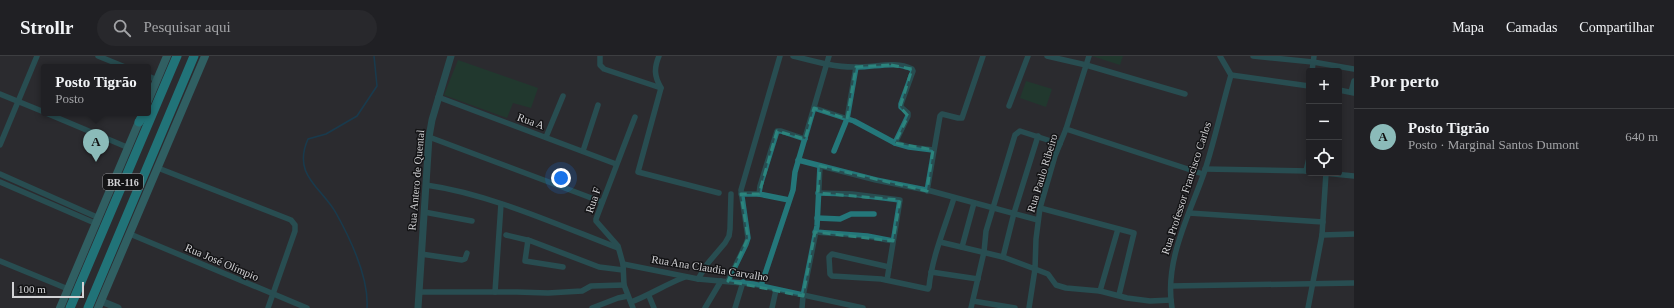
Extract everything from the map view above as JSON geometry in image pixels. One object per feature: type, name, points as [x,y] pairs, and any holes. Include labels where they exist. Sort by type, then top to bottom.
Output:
[{"type":"highway","points":[[151,104],[171,60],[176,56]]},
{"type":"highway","name":"BR-116","points":[[151,115],[176,56]]},
{"type":"highway","name":"BR-116","points":[[88,308],[194,56]]},
{"type":"highway","points":[[139,122],[142,116]]},
{"type":"highway","name":"BR-116","points":[[70,308],[151,116]]},
{"type":"main road","points":[[151,94],[167,56]]},
{"type":"main road","name":"BR-116","points":[[100,304],[205,56]]},
{"type":"main road","name":"BR-116","points":[[60,308],[139,122]]},
{"type":"street","points":[[0,145],[37,56]]},
{"type":"street","points":[[98,56],[118,64]]},
{"type":"street","name":"Rua Antero de Quental","points":[[418,308],[429,137],[438,97],[451,56]]},
{"type":"street","points":[[600,56],[600,66],[604,69],[661,88]]},
{"type":"street","points":[[659,56],[654,71],[656,80],[661,88],[638,172],[719,193]]},
{"type":"street","points":[[728,281],[748,238],[747,223],[741,194],[745,173],[780,56]]},
{"type":"street","points":[[793,56],[827,64],[856,67],[901,65],[913,70],[901,103],[901,107],[908,113],[908,116],[895,143]]},
{"type":"street","points":[[761,286],[793,190],[798,160],[829,56]]},
{"type":"street","points":[[927,191],[940,116],[942,114],[959,119],[962,118],[984,56]]},
{"type":"street","points":[[1010,106],[1028,56]]},
{"type":"street","points":[[1047,56],[1086,65],[1185,94]]},
{"type":"street","name":"Rua Paulo Ribeiro","points":[[1028,308],[1035,269],[1040,208],[1089,56]]},
{"type":"street","points":[[1220,56],[1231,75],[1306,86]]},
{"type":"street","points":[[1253,56],[1313,59],[1354,69]]},
{"type":"street","points":[[834,151],[847,119],[856,67]]},
{"type":"street","name":"Rua Professor Francisco Carlos","points":[[1172,308],[1171,286],[1173,260],[1204,171],[1231,75]]},
{"type":"street","points":[[151,77],[157,80]]},
{"type":"street","points":[[1342,90],[1353,92],[1354,81]]},
{"type":"street","points":[[0,94],[41,111]]},
{"type":"street","points":[[546,137],[563,96]]},
{"type":"street","name":"Rua A","points":[[438,97],[616,164]]},
{"type":"street","points":[[583,151],[598,105]]},
{"type":"street","points":[[814,108],[847,119],[895,143],[909,147],[933,150]]},
{"type":"street","points":[[52,116],[129,148]]},
{"type":"street","name":"Rua F","points":[[624,264],[614,241],[596,222],[596,216],[635,117]]},
{"type":"street","points":[[1066,129],[1204,171],[1306,171]]},
{"type":"street","points":[[759,194],[760,186],[777,131],[785,132],[805,139]]},
{"type":"street","points":[[971,308],[984,252],[986,231],[1015,135],[1020,131],[1060,144]]},
{"type":"street","points":[[1003,257],[1014,214],[1038,136]]},
{"type":"street","points":[[429,137],[602,202]]},
{"type":"street","points":[[798,160],[993,207],[1038,220]]},
{"type":"street","points":[[802,308],[817,218],[820,166]]},
{"type":"street","points":[[158,168],[291,220],[295,225],[295,231],[274,295],[268,308]]},
{"type":"street","points":[[0,174],[57,200],[98,221]]},
{"type":"street","points":[[1342,175],[1354,176]]},
{"type":"street","points":[[1308,308],[1322,235],[1325,176]]},
{"type":"street","points":[[0,182],[54,206],[98,221]]},
{"type":"street","points":[[426,185],[452,189],[500,204],[618,248]]},
{"type":"street","points":[[818,193],[852,194],[900,200],[887,280]]},
{"type":"street","points":[[698,279],[708,263],[727,240],[730,229],[731,194]]},
{"type":"street","points":[[741,194],[759,194],[789,200]]},
{"type":"street","points":[[889,267],[832,254],[828,257],[830,274],[832,276],[887,280],[928,288],[931,272],[954,198]]},
{"type":"street","points":[[54,206],[57,200]]},
{"type":"street","points":[[962,247],[974,203]]},
{"type":"street","points":[[495,292],[500,204]]},
{"type":"street","points":[[1040,208],[1131,232],[1134,235],[1119,295]]},
{"type":"street","points":[[424,212],[472,221]]},
{"type":"street","points":[[1189,213],[1323,222]]},
{"type":"street","points":[[817,218],[840,219],[851,214],[874,214]]},
{"type":"street","points":[[1100,291],[1118,229]]},
{"type":"street","points":[[815,232],[867,236],[893,241]]},
{"type":"street","name":"Rua José Olímpio","points":[[130,234],[307,308]]},
{"type":"street","points":[[1322,235],[1354,234]]},
{"type":"street","points":[[506,236],[528,240],[599,267],[623,270]]},
{"type":"street","points":[[528,240],[525,261],[563,267]]},
{"type":"street","points":[[940,242],[1003,257],[1048,274],[1053,282],[1059,286],[1100,291],[1127,298],[1171,300]]},
{"type":"street","points":[[421,254],[462,260],[465,259],[467,253]]},
{"type":"street","points":[[0,261],[68,289]]},
{"type":"street","points":[[624,264],[624,285],[633,308]]},
{"type":"street","name":"Rua Ana Claudia Carvalho","points":[[624,264],[698,279],[743,282],[836,305],[863,308]]},
{"type":"street","points":[[931,272],[978,279]]},
{"type":"street","points":[[592,308],[618,298],[630,299],[649,296],[667,284],[685,276]]},
{"type":"street","points":[[705,308],[720,281]]},
{"type":"street","points":[[735,308],[743,282]]},
{"type":"street","points":[[1171,286],[1354,283]]},
{"type":"street","points":[[419,292],[548,293],[582,291],[591,286],[624,285]]},
{"type":"street","points":[[772,308],[776,290]]},
{"type":"street","points":[[649,296],[654,308]]},
{"type":"street","points":[[973,301],[1015,308]]},
{"type":"street","points":[[100,304],[118,308]]},
{"type":"highlighted area","points":[[891,65],[912,69],[900,107],[908,116],[895,143],[933,150],[927,191],[820,166],[818,193],[900,200],[893,241],[815,232],[803,296],[728,281],[748,238],[741,194],[759,194],[777,131],[805,139],[814,108],[847,119],[856,67]]},
{"type":"green space","points":[[1092,56],[1123,56],[1120,65]]},
{"type":"green space","points":[[458,60],[538,88],[531,108],[513,103],[507,118],[444,95]]},
{"type":"green space","points":[[1026,81],[1052,89],[1046,107],[1020,98]]},
{"type":"waterway","points":[[367,308],[365,284],[358,259],[336,213],[310,180],[304,162],[304,151],[308,139],[326,134],[357,116],[377,86],[374,56]]},
{"type":"place","name":"Posto Tigrão","points":[[96,162]]}]
